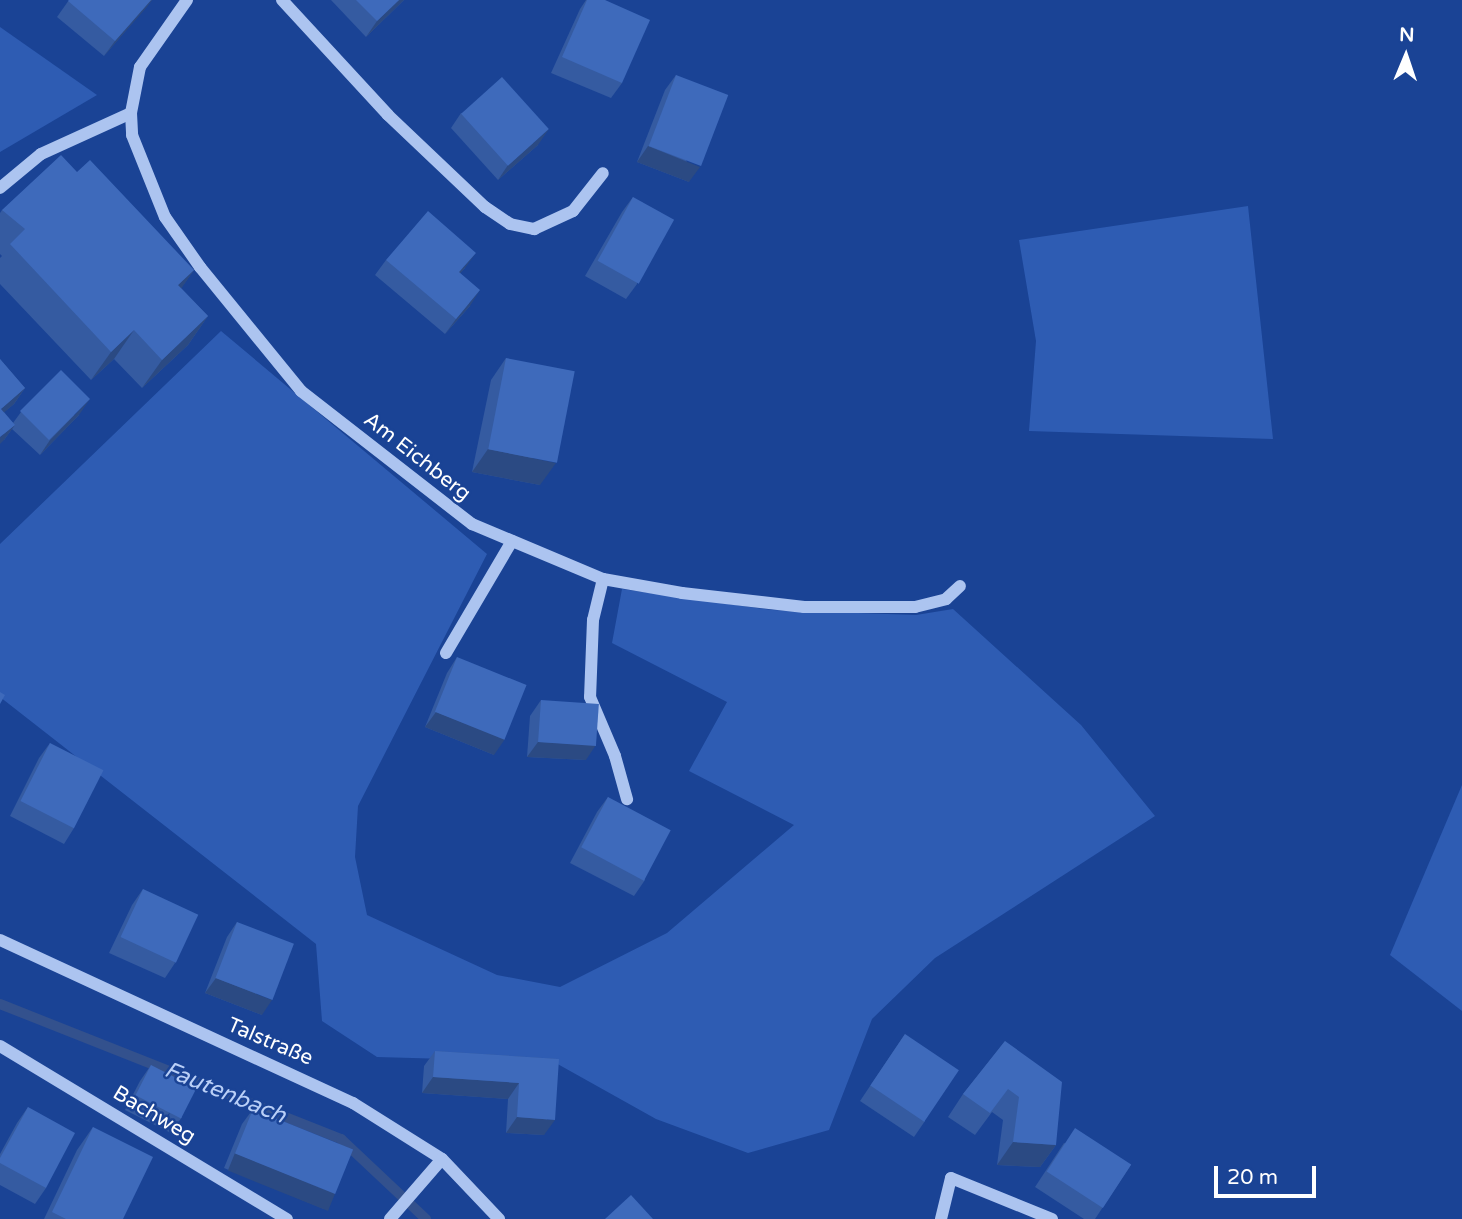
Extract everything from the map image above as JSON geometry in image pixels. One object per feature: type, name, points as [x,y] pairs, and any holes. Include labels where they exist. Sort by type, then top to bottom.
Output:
[{"type":"street","name":"Am Eichberg","points":[[187,0],[140,67],[131,113],[132,135],[165,217],[200,267],[301,391],[472,524],[603,579],[804,607],[915,607],[946,599],[960,586]]},
{"type":"street","points":[[282,0],[388,115],[485,207],[510,224],[534,229],[573,211],[603,173]]},
{"type":"street","points":[[0,188],[41,154],[131,113]]},
{"type":"street","points":[[446,653],[512,541]]},
{"type":"street","points":[[603,579],[593,620],[590,697],[615,756],[627,799]]},
{"type":"street","name":"Talstraße","points":[[0,940],[164,1018],[317,1083],[442,1159],[499,1219]]},
{"type":"street","name":"Bachweg","points":[[0,1046],[287,1219]]},
{"type":"street","points":[[390,1219],[442,1159]]},
{"type":"street","points":[[941,1219],[951,1178],[1052,1219]]},
{"type":"shaded area","points":[[0,27],[97,95],[0,152]]},
{"type":"shaded area","points":[[1248,206],[1273,439],[1029,431],[1036,341],[1019,240]]},
{"type":"shaded area","points":[[221,331],[487,554],[358,806],[355,857],[367,915],[497,975],[560,987],[667,933],[794,825],[689,771],[727,702],[612,643],[622,589],[772,610],[916,615],[953,609],[1081,725],[1155,816],[935,958],[872,1019],[829,1130],[748,1153],[656,1119],[554,1062],[377,1057],[322,1021],[316,944],[0,697],[0,544]]},
{"type":"shaded area","points":[[1462,785],[1462,1011],[1390,955]]},
{"type":"building","points":[[69,0],[151,0],[115,41]]},
{"type":"building","points":[[356,0],[399,0],[377,21]]},
{"type":"building","points":[[587,0],[605,0],[650,20],[622,83],[562,57]]},
{"type":"building","points":[[676,75],[728,95],[701,166],[649,146]]},
{"type":"building","points":[[502,77],[549,129],[508,166],[461,114]]},
{"type":"building","points":[[61,155],[77,172],[90,160],[194,270],[178,285],[208,316],[162,360],[134,330],[111,352],[10,244],[25,229],[2,210]]},
{"type":"building","points":[[633,197],[674,220],[639,284],[598,261]]},
{"type":"building","points":[[428,211],[476,253],[459,272],[480,290],[456,319],[386,260]]},
{"type":"building","points":[[506,358],[575,371],[557,463],[488,449]]},
{"type":"building","points":[[0,359],[25,388],[1,409],[15,425],[0,437]]},
{"type":"building","points":[[61,370],[90,399],[49,440],[20,411]]},
{"type":"building","points":[[457,657],[527,685],[504,740],[435,712]]},
{"type":"building","points":[[541,700],[599,704],[596,746],[538,742]]},
{"type":"building","points":[[50,743],[103,770],[74,828],[20,801]]},
{"type":"building","points":[[608,797],[671,830],[644,881],[581,847]]},
{"type":"building","points":[[143,889],[198,915],[176,963],[121,937]]},
{"type":"building","points":[[237,922],[294,944],[272,1000],[215,978]]},
{"type":"building","points":[[905,1034],[959,1070],[924,1122],[870,1085]]},
{"type":"building","points":[[1005,1041],[1062,1082],[1056,1145],[1013,1142],[1019,1097],[1008,1089],[990,1113],[963,1094]]},
{"type":"building","points":[[435,1051],[559,1059],[555,1120],[517,1117],[519,1083],[433,1077]]},
{"type":"building","points":[[151,1065],[196,1088],[181,1118],[136,1095]]},
{"type":"building","points":[[28,1107],[75,1133],[46,1188],[0,1163],[0,1158]]},
{"type":"building","points":[[253,1109],[353,1149],[335,1194],[235,1154]]},
{"type":"building","points":[[93,1127],[153,1157],[123,1219],[66,1219],[52,1212]]},
{"type":"building","points":[[1075,1128],[1131,1164],[1103,1208],[1047,1172]]},
{"type":"building","points":[[631,1195],[653,1219],[605,1219]]},
{"type":"waterway","name":"Fautenbach","points":[[0,1004],[341,1139],[426,1219]]}]
